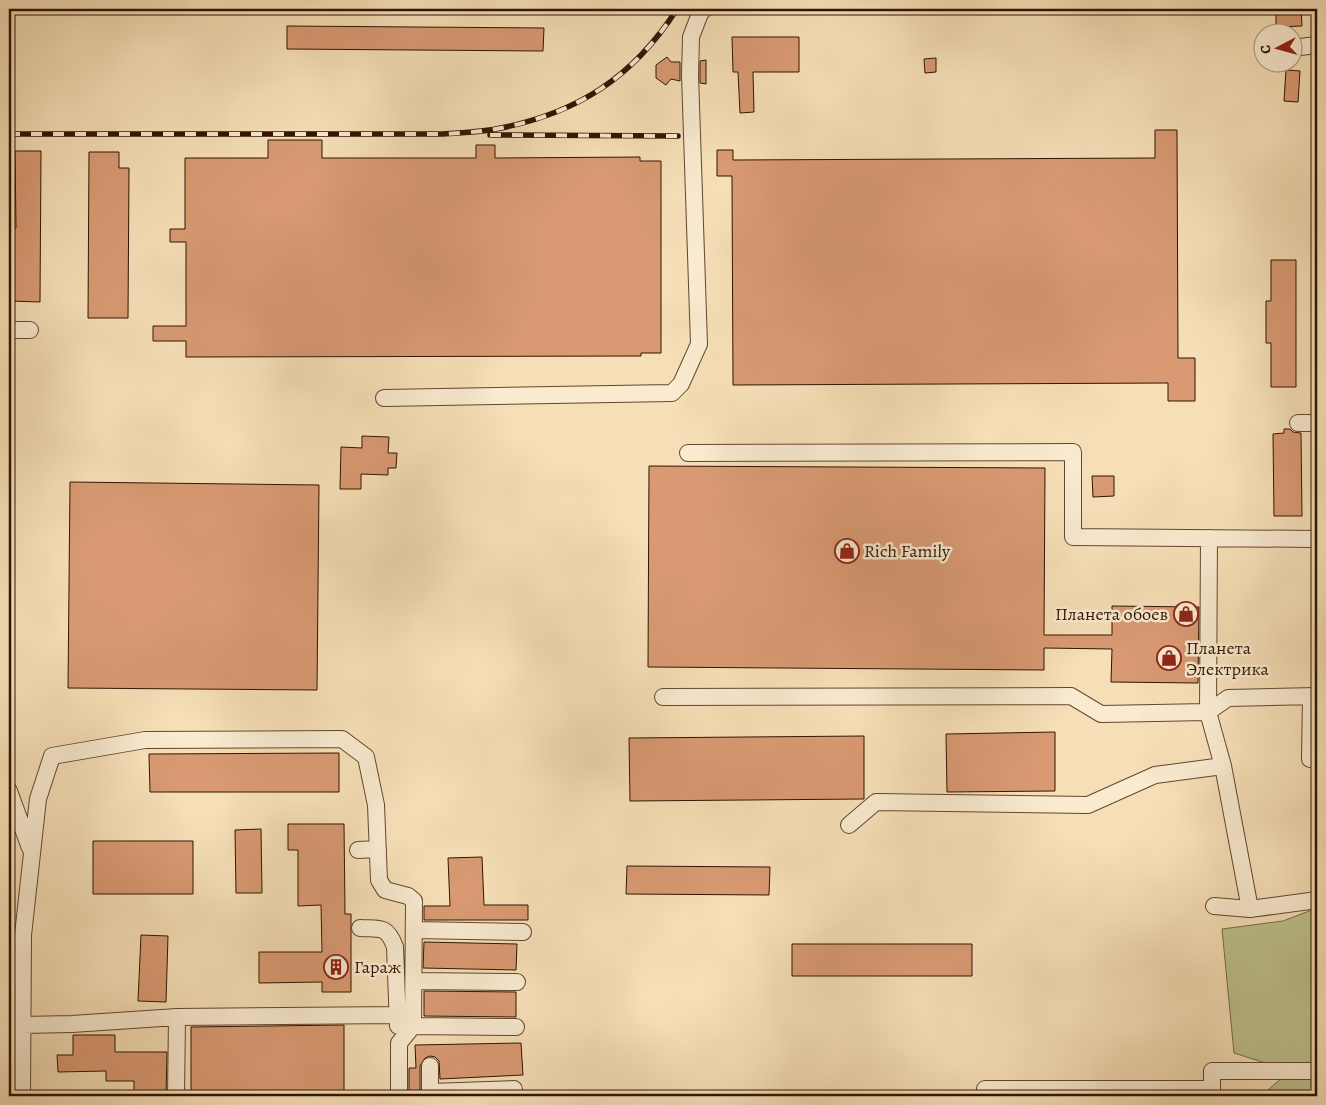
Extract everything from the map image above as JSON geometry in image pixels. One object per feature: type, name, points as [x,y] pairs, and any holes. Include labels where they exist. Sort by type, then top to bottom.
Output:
[{"type":"lane","points":[[384,398],[672,393],[680,384],[699,344],[690,75],[691,38],[701,11],[705,9]]},
{"type":"lane","points":[[1304,47],[1317,45]]},
{"type":"lane","points":[[9,330],[30,330]]},
{"type":"lane","points":[[1298,423],[1317,423]]},
{"type":"lane","points":[[688,453],[1073,452],[1073,537],[1317,539]]},
{"type":"lane","points":[[1209,538],[1208,712],[1223,766],[1250,909]]},
{"type":"lane","points":[[663,697],[1071,696],[1102,714],[1208,712],[1228,698],[1314,697],[1310,759]]},
{"type":"lane","points":[[22,1096],[23,935],[38,799],[52,756],[145,740],[342,739],[366,758],[376,805],[379,880],[385,890],[408,896],[414,901],[413,1026],[399,1043]]},
{"type":"lane","points":[[850,825],[876,802],[1088,806],[1155,775],[1223,766]]},
{"type":"lane","points":[[9,791],[31,851]]},
{"type":"lane","points":[[358,850],[378,849]]},
{"type":"lane","points":[[1214,906],[1250,909],[1317,900]]},
{"type":"lane","points":[[360,928],[382,929],[391,935],[395,947],[399,1096]]},
{"type":"lane","points":[[414,930],[523,932]]},
{"type":"lane","points":[[414,981],[517,982]]},
{"type":"lane","points":[[22,1025],[72,1024],[177,1017],[397,1014]]},
{"type":"lane","points":[[176,1096],[177,1017]]},
{"type":"lane","points":[[413,1026],[516,1027]]},
{"type":"lane","points":[[430,1066],[430,1094],[514,1089]]},
{"type":"lane","points":[[985,1089],[1026,1093],[1212,1092],[1212,1071],[1317,1071]]},
{"type":"green space","points":[[1317,908],[1317,1096],[1261,1096],[1290,1071],[1234,1053],[1222,929],[1283,921]]},
{"type":"building","points":[[1276,9],[1301,9],[1302,22],[1276,22]]},
{"type":"building","points":[[287,26],[544,28],[543,51],[287,49]]},
{"type":"building","points":[[732,37],[799,37],[799,72],[753,72],[754,112],[740,113],[738,72],[733,72]]},
{"type":"building","points":[[667,57],[671,62],[680,62],[680,81],[671,79],[666,85],[656,78],[656,65]]},
{"type":"building","points":[[936,58],[936,72],[925,73],[924,59]]},
{"type":"building","points":[[706,60],[706,84],[700,83],[700,61]]},
{"type":"building","points":[[1286,72],[1300,72],[1298,102],[1284,101]]},
{"type":"building","points":[[1155,130],[1177,130],[1178,358],[1195,358],[1195,401],[1168,401],[1168,383],[733,385],[732,176],[717,176],[717,150],[733,150],[733,160],[1155,158]]},
{"type":"building","points":[[268,140],[322,140],[322,158],[476,158],[476,145],[495,145],[495,158],[640,157],[640,161],[661,161],[661,353],[641,353],[641,356],[186,357],[186,341],[153,341],[153,326],[186,326],[186,242],[170,242],[170,229],[185,229],[185,158],[268,158]]},
{"type":"building","points":[[15,151],[41,151],[40,302],[9,301],[9,228],[16,228]]},
{"type":"building","points":[[89,152],[119,152],[119,168],[129,168],[128,318],[88,318]]},
{"type":"building","points":[[1271,260],[1296,260],[1296,387],[1271,387],[1271,343],[1266,343],[1266,301],[1271,301]]},
{"type":"building","points":[[1284,429],[1301,433],[1302,516],[1274,516],[1273,434],[1284,433]]},
{"type":"building","points":[[362,436],[389,437],[388,453],[397,453],[396,468],[388,468],[388,475],[361,474],[361,489],[340,489],[341,447],[362,448]]},
{"type":"building","name":"Rich Family","points":[[649,466],[1045,468],[1044,635],[1112,635],[1112,606],[1199,607],[1198,683],[1111,682],[1112,649],[1044,648],[1044,670],[648,667]]},
{"type":"building","points":[[1092,476],[1114,476],[1114,496],[1093,497]]},
{"type":"building","points":[[70,482],[319,485],[317,690],[68,688]]},
{"type":"building","points":[[1055,732],[1055,791],[947,792],[946,734]]},
{"type":"building","points":[[864,736],[864,799],[630,801],[629,738]]},
{"type":"building","points":[[339,753],[339,792],[150,792],[149,754]]},
{"type":"building","points":[[288,824],[344,824],[345,914],[351,914],[351,992],[322,992],[322,982],[259,983],[259,952],[322,952],[321,905],[298,906],[298,850],[288,850]]},
{"type":"building","points":[[261,829],[262,893],[236,893],[235,830]]},
{"type":"building","points":[[93,841],[193,841],[193,894],[93,894]]},
{"type":"building","points":[[482,857],[484,905],[528,905],[528,920],[424,920],[424,906],[450,906],[448,858]]},
{"type":"building","points":[[627,866],[770,867],[769,895],[626,894]]},
{"type":"building","points":[[141,935],[168,936],[166,1002],[138,1001]]},
{"type":"building","points":[[424,942],[517,944],[516,970],[423,968]]},
{"type":"building","points":[[792,944],[972,944],[972,976],[792,976]]},
{"type":"building","points":[[424,991],[516,992],[516,1017],[424,1016]]},
{"type":"building","points":[[344,1025],[344,1096],[191,1096],[191,1027]]},
{"type":"building","points":[[73,1035],[115,1035],[115,1052],[167,1052],[166,1095],[134,1095],[134,1081],[106,1081],[106,1071],[58,1072],[57,1055],[73,1055]]},
{"type":"building","points":[[521,1043],[523,1075],[440,1079],[439,1061],[435,1057],[430,1056],[425,1058],[420,1066],[420,1096],[409,1096],[409,1068],[416,1068],[415,1045]]},
{"type":"railway","points":[[9,134],[443,134],[496,129],[552,114],[577,103],[600,89],[641,55],[677,9]]},
{"type":"railway","points":[[490,135],[678,136]]},
{"type":"place","name":"Rich Family","points":[[847,551]]},
{"type":"place","name":"Планета обоев","points":[[1186,614]]},
{"type":"place","name":"Планета Электрика","points":[[1169,658]]},
{"type":"place","name":"Гараж","points":[[336,967]]}]
